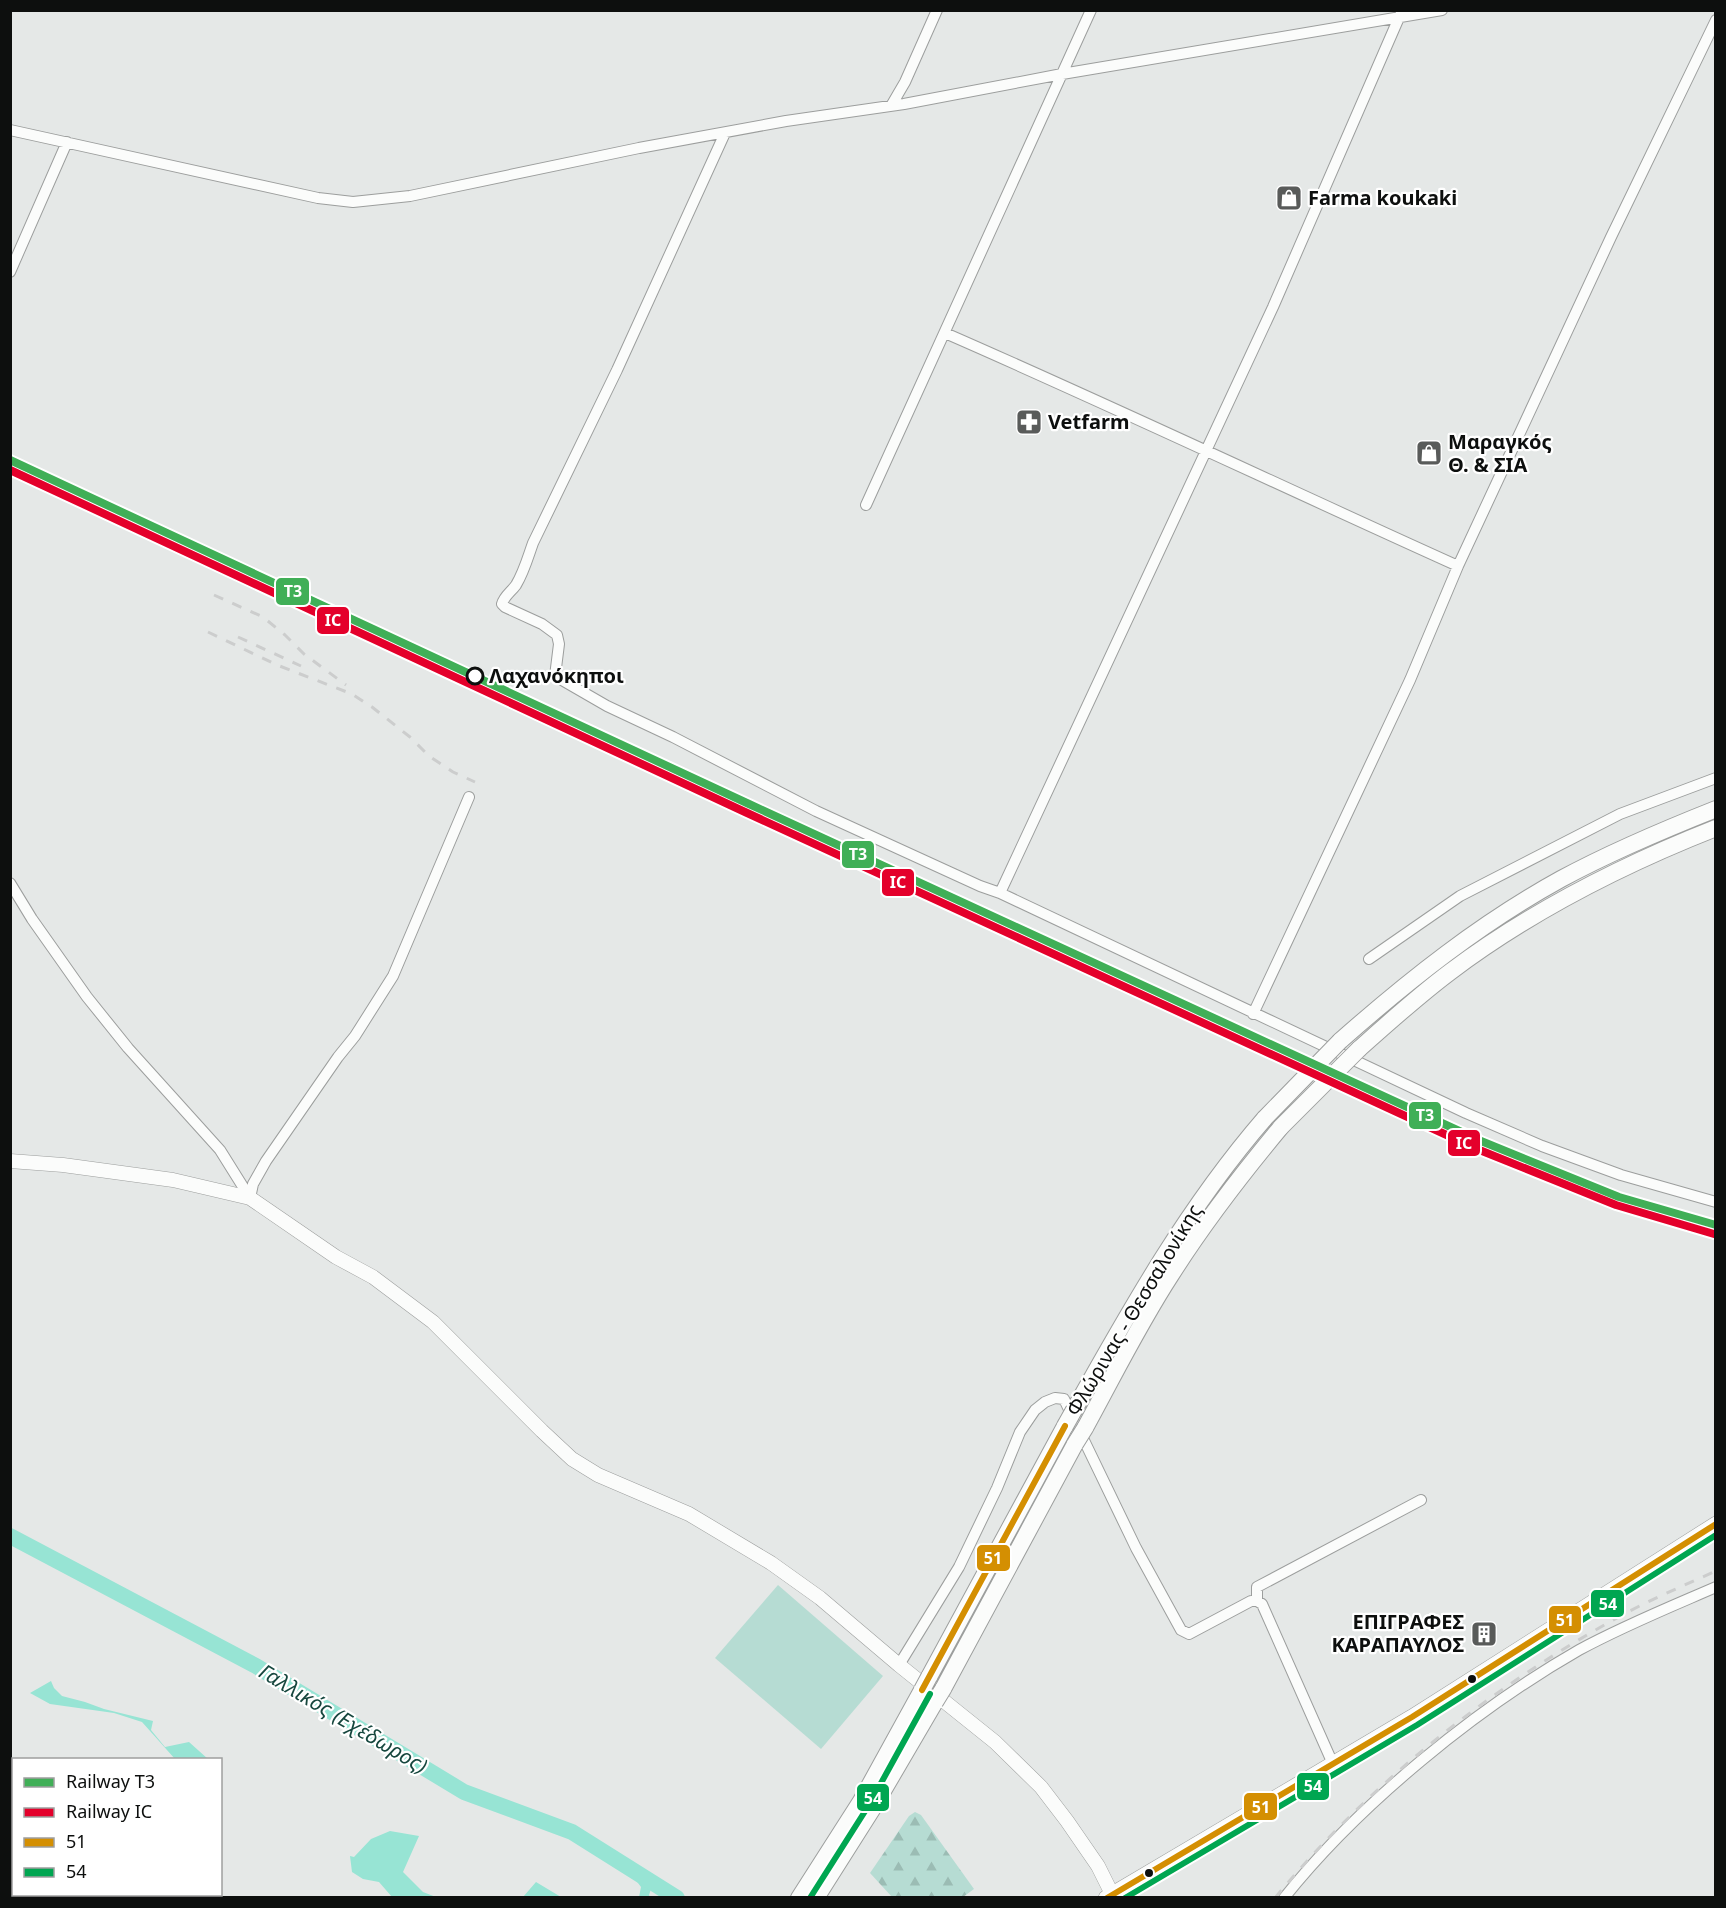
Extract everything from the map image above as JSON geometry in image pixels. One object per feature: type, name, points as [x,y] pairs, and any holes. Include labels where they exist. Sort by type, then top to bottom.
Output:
[{"type":"main road","name":"Φλώρινας - Θεσσαλονίκης","points":[[816,1898],[880,1768],[1128,1313],[1178,1232],[1227,1164],[1265,1118],[1340,1041],[1387,999],[1488,924],[1561,880],[1633,844],[1716,809]]},
{"type":"main road","name":"Φλώρινας - Θεσσαλονίκης","points":[[799,1898],[835,1857],[939,1695],[1170,1276],[1223,1200],[1281,1127],[1359,1049],[1403,1009],[1499,937],[1550,906],[1630,864],[1716,828]]},
{"type":"main road","points":[[1109,1896],[1412,1717],[1716,1524]]},
{"type":"street","points":[[891,106],[937,10]]},
{"type":"street","points":[[866,505],[1091,10]]},
{"type":"street","points":[[10,130],[281,190],[353,202],[410,196],[639,148],[786,121],[891,106],[1401,14],[1442,10]]},
{"type":"street","points":[[1000,893],[1278,296],[1401,14]]},
{"type":"street","points":[[1253,1014],[1410,680],[1458,566],[1611,237],[1716,20]]},
{"type":"street","points":[[725,133],[711,159],[617,370],[537,534],[516,585],[502,604],[505,608],[551,629],[556,635],[559,644],[555,676],[607,706],[673,737],[816,811],[1000,893],[1253,1014],[1542,1146],[1621,1175],[1716,1202]]},
{"type":"street","points":[[10,272],[67,142]]},
{"type":"street","points":[[945,333],[1073,389],[1458,566]]},
{"type":"street","points":[[1369,959],[1460,896],[1620,814],[1716,778]]},
{"type":"street","points":[[250,1198],[253,1184],[266,1161],[355,1036],[393,976],[469,796]]},
{"type":"street","points":[[10,883],[32,919],[87,997],[128,1048],[220,1150],[250,1198]]},
{"type":"street","points":[[10,1161],[63,1165],[173,1180],[250,1198],[336,1257],[374,1277],[433,1322],[572,1459],[598,1475],[689,1515],[738,1542],[820,1598],[995,1742],[1041,1787],[1089,1853],[1109,1896]]},
{"type":"street","points":[[899,1665],[959,1567],[998,1488],[1020,1432],[1035,1410],[1045,1402],[1055,1398],[1064,1399],[1136,1548],[1181,1630],[1189,1634],[1251,1601],[1262,1604],[1333,1764]]},
{"type":"street","points":[[1257,1601],[1256,1592],[1261,1584],[1421,1500]]},
{"type":"street","points":[[1284,1898],[1325,1851],[1386,1794],[1439,1748],[1511,1694],[1582,1649],[1716,1587]]},
{"type":"green space","points":[[778,1585],[883,1676],[821,1749],[715,1658]]},
{"type":"green space","points":[[915,1812],[921,1815],[974,1889],[963,1897],[892,1897],[870,1873],[909,1816]]},
{"type":"shaded area","points":[[51,1681],[62,1696],[153,1721],[151,1730],[165,1747],[189,1742],[207,1758],[174,1758],[142,1722],[114,1713],[50,1704],[30,1693]]},
{"type":"shaded area","points":[[390,1831],[419,1836],[403,1872],[423,1892],[436,1897],[392,1897],[379,1882],[363,1879],[352,1872],[350,1856],[354,1857],[371,1839]]},
{"type":"shaded area","points":[[624,1864],[651,1889],[650,1897],[639,1897],[641,1887]]},
{"type":"shaded area","points":[[536,1882],[561,1897],[523,1897]]},
{"type":"waterway","name":"Γαλλικός (Εχέδωρος)","points":[[10,1536],[256,1666],[464,1792],[572,1832],[677,1898]]},
{"type":"railway","points":[[214,595],[263,617],[304,654],[346,685]]},
{"type":"railway","points":[[208,632],[277,665],[352,694],[410,737],[429,756],[453,772],[475,782]]},
{"type":"railway","points":[[238,637],[301,666]]},
{"type":"railway","points":[[1275,1898],[1351,1815],[1436,1739],[1481,1705],[1527,1672],[1624,1614],[1716,1571]]},
{"type":"rail line","name":"T3","points":[[10,460],[1481,1141],[1619,1197],[1716,1225]]},
{"type":"rail line","name":"IC","points":[[10,470],[1477,1149],[1616,1205],[1714,1234]]},
{"type":"transit line","name":"51","points":[[922,1690],[1065,1426]]},
{"type":"transit line","name":"51","points":[[1107,1898],[1412,1717],[1716,1524]]},
{"type":"transit line","name":"54","points":[[1125,1898],[1417,1725],[1716,1535]]},
{"type":"transit line","name":"54","points":[[810,1898],[869,1805],[930,1694]]},
{"type":"place","name":"Farma koukaki","points":[[1289,198]]},
{"type":"place","name":"Vetfarm","points":[[1029,422]]},
{"type":"place","name":"Μαραγκός Θ. & ΣΙΑ","points":[[1429,453]]},
{"type":"place","name":"Λαχανόκηποι","points":[[475,676]]},
{"type":"place","name":"ΕΠΙΓΡΑΦΕΣ ΚΑΡΑΠΑΥΛΟΣ","points":[[1484,1634]]}]
